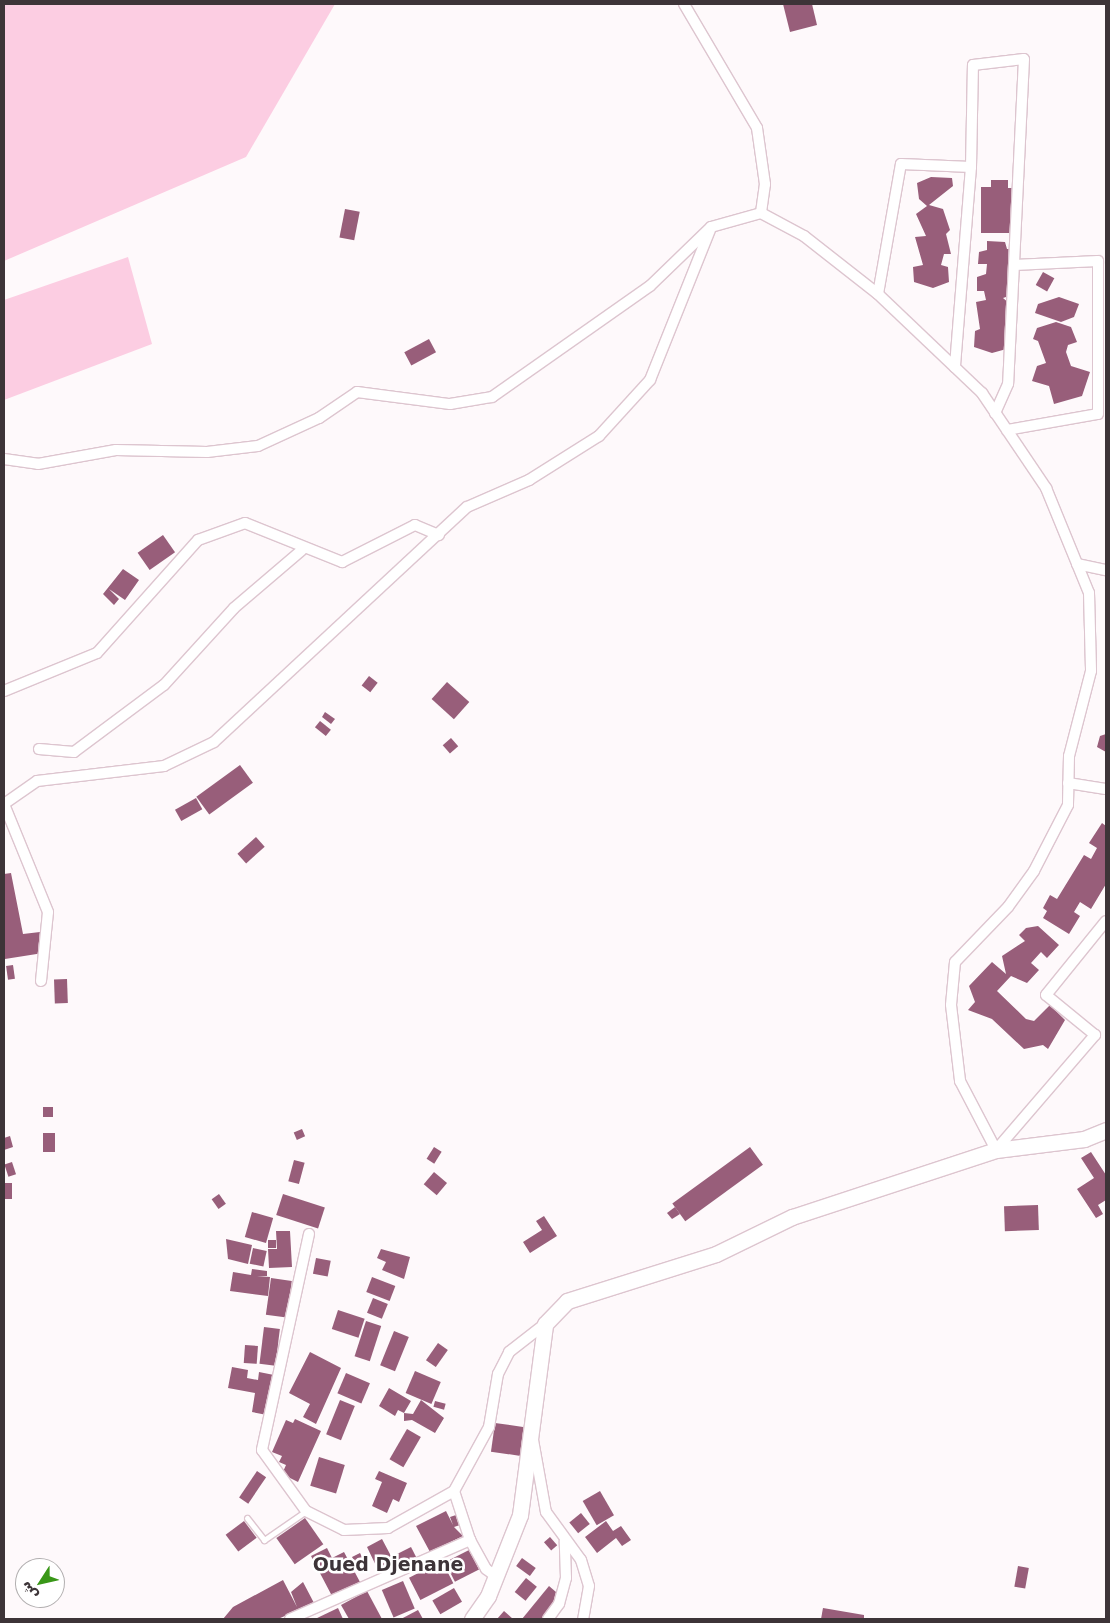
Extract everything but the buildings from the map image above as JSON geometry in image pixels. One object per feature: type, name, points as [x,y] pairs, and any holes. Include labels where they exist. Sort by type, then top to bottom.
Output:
[{"type":"main road","points":[[472,1619],[496,1577],[520,1515],[530,1426],[545,1324],[567,1301],[716,1254],[792,1217],[996,1150],[1084,1139],[1106,1130]]},
{"type":"street","points":[[684,4],[757,128],[766,184],[761,213]]},
{"type":"street","points":[[954,368],[971,167],[973,65],[1024,59],[1008,384],[995,413]]},
{"type":"street","points":[[878,294],[901,164],[971,167]]},
{"type":"street","points":[[4,459],[38,464],[116,450],[207,452],[258,446],[319,418],[357,392],[450,404],[492,397],[650,286],[711,227],[761,213],[804,236],[878,294],[954,368],[995,413],[1046,488],[1089,593],[1091,671],[1069,756],[1068,805],[1034,871],[1008,907],[955,962],[952,1005],[960,1081],[996,1150],[1095,1035],[1046,995],[1106,921]]},
{"type":"street","points":[[41,981],[48,912],[4,804],[37,781],[164,766],[214,742],[439,535],[466,507],[529,480],[599,436],[650,380],[711,227]]},
{"type":"street","points":[[1007,430],[1102,415],[1102,261],[1014,265]]},
{"type":"street","points":[[4,691],[97,653],[198,540],[245,523],[302,550],[342,562],[415,525],[439,535]]},
{"type":"street","points":[[39,749],[74,752],[164,685],[234,608],[302,550]]},
{"type":"street","points":[[1077,564],[1106,570]]},
{"type":"street","points":[[1068,783],[1106,789]]},
{"type":"street","points":[[309,1234],[262,1450],[306,1511],[344,1530],[388,1528],[454,1491],[489,1427],[498,1374],[509,1352],[545,1324]]},
{"type":"street","points":[[530,1426],[546,1512],[565,1541],[581,1560],[589,1586],[583,1619]]},
{"type":"street","points":[[454,1491],[470,1540],[486,1569],[496,1577]]},
{"type":"street","points":[[290,1619],[470,1540]]},
{"type":"street","points":[[548,1619],[559,1604],[566,1578],[565,1541]]},
{"type":"lane","points":[[247,1518],[264,1540],[306,1511]]},
{"type":"shaded area","points":[[4,4],[335,4],[246,157],[4,261]]},
{"type":"shaded area","points":[[128,257],[152,344],[4,400],[4,300]]},
{"type":"district","name":"Oued Djenane","points":[[388,1565]]}]
